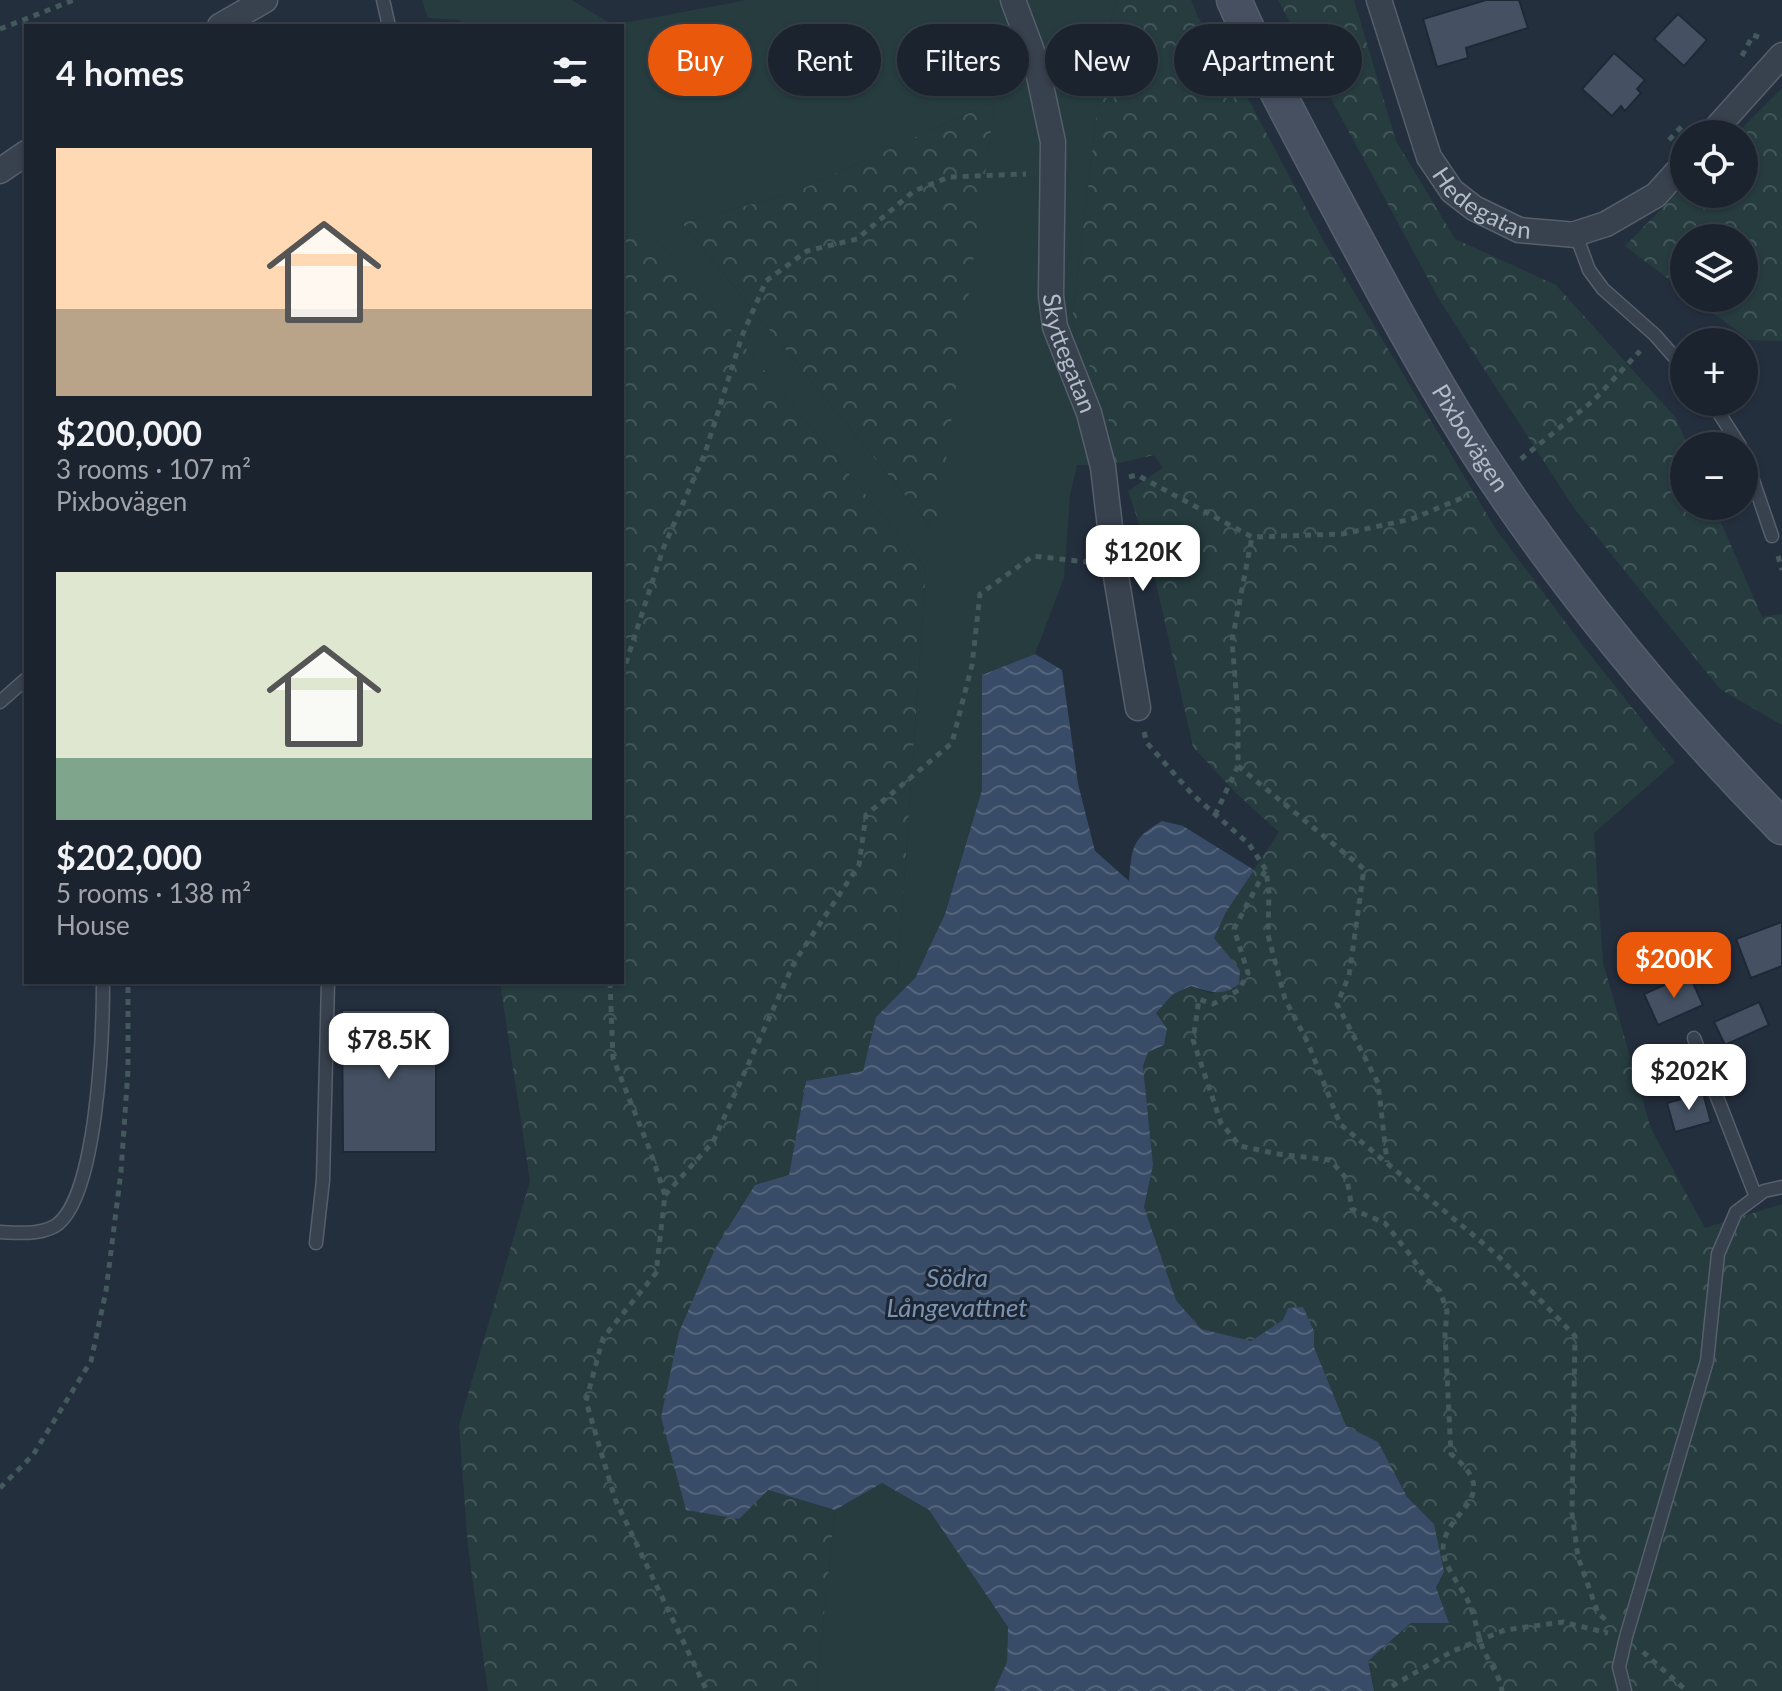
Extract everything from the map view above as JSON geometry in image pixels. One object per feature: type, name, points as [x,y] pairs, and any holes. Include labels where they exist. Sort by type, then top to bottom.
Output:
[{"type":"street","points":[[223,24],[265,0]]},
{"type":"street","name":"Skyttegatan","points":[[1013,0],[1039,76],[1053,142],[1051,296],[1055,327],[1089,413],[1103,467],[1115,570],[1138,708]]},
{"type":"street","name":"Pixbovägen","points":[[1234,0],[1265,70],[1391,305],[1481,457],[1560,570],[1622,649],[1739,784],[1782,827]]},
{"type":"street","name":"Hedegatan","points":[[1379,0],[1429,157],[1452,191],[1474,208],[1519,230],[1576,235],[1606,224],[1656,195],[1670,180]]},
{"type":"street","points":[[1721,120],[1775,48]]},
{"type":"street","points":[[0,171],[24,154]]},
{"type":"lane","points":[[383,0],[389,24]]},
{"type":"lane","points":[[1576,235],[1589,270],[1603,289],[1670,352]]},
{"type":"lane","points":[[1758,495],[1772,536]]},
{"type":"lane","points":[[0,702],[24,681]]},
{"type":"lane","points":[[0,1232],[23,1234],[55,1226],[77,1196],[92,1139],[103,984]]},
{"type":"lane","points":[[316,1243],[323,1180],[328,984]]},
{"type":"lane","points":[[1694,1038],[1756,1197]]},
{"type":"lane","points":[[1625,1691],[1619,1667],[1626,1637],[1707,1361],[1718,1254],[1736,1212],[1764,1191],[1782,1187]]},
{"type":"path","points":[[0,29],[59,2],[74,0]]},
{"type":"path","points":[[1741,58],[1753,35],[1775,48]]},
{"type":"path","points":[[1666,143],[1670,139]]},
{"type":"path","points":[[624,669],[663,549],[705,453],[742,336],[766,281],[807,251],[857,239],[914,191],[949,177],[1038,173],[1052,176]]},
{"type":"path","points":[[1519,460],[1594,400],[1655,335]]},
{"type":"path","points":[[1106,485],[1137,475],[1252,537],[1342,534],[1412,519],[1470,495]]},
{"type":"path","points":[[1215,815],[1238,766],[1238,714],[1232,641],[1252,537]]},
{"type":"path","points":[[665,1195],[713,1142],[795,961],[859,865],[866,815],[952,743],[972,665],[980,594],[1033,556],[1078,559],[1115,570]]},
{"type":"path","points":[[1138,708],[1147,743],[1192,794],[1249,844],[1266,870],[1268,935],[1285,999],[1308,1043],[1340,1124],[1496,1254],[1575,1336],[1572,1513],[1578,1557],[1598,1613],[1687,1691]]},
{"type":"path","points":[[1238,766],[1364,869],[1349,976],[1337,1004],[1378,1083],[1387,1162]]},
{"type":"path","points":[[1266,870],[1234,929],[1248,973],[1239,990],[1213,1004],[1199,999],[1193,1040],[1221,1123],[1240,1146],[1330,1160],[1347,1179],[1352,1209],[1385,1223],[1425,1278],[1440,1291],[1447,1311],[1445,1334],[1451,1454],[1464,1465],[1473,1483],[1473,1496],[1451,1528],[1443,1548],[1445,1559],[1473,1610],[1480,1640],[1499,1676],[1502,1691]]},
{"type":"path","points":[[0,1488],[33,1455],[91,1361],[106,1291],[121,1172],[128,1070],[128,984]]},
{"type":"path","points":[[610,984],[613,1058],[665,1195],[656,1273],[603,1338],[586,1401],[615,1499],[707,1691]]},
{"type":"path","points":[[1392,1686],[1453,1651],[1505,1630],[1563,1622],[1626,1637]]},
{"type":"green space","points":[[422,0],[572,0],[611,24],[461,24],[460,20],[428,18]]},
{"type":"green space","points":[[747,0],[1116,0],[1110,24],[1045,24],[1045,96],[1099,96],[1072,321],[1108,414],[1111,465],[1077,465],[1070,496],[1064,578],[1035,654],[982,675],[982,790],[945,914],[915,978],[896,997],[926,568],[650,231],[624,238],[624,24],[618,24]],"holes":[[[995,101],[935,532],[682,223],[793,193]]]},
{"type":"green space","points":[[1116,0],[1191,0],[1202,24],[1174,24],[1174,96],[1247,96],[1323,240],[1495,528],[1675,762],[1594,833],[1603,963],[1651,1129],[1705,1228],[1782,1204],[1782,1691],[1374,1691],[1368,1661],[1412,1623],[1449,1623],[1436,1586],[1434,1524],[1407,1497],[1378,1442],[1346,1427],[1314,1347],[1314,1331],[1283,1320],[1251,1341],[1201,1329],[1176,1300],[1144,1207],[1153,1165],[1143,1066],[1156,1013],[1173,994],[1191,986],[1212,994],[1240,970],[1214,938],[1226,912],[1279,832],[1237,794],[1193,747],[1150,556],[1128,491],[1163,468],[1154,455],[1111,465],[1108,414],[1072,321],[1099,96],[1158,96],[1158,24],[1110,24]]},
{"type":"green space","points":[[1278,0],[1354,0],[1361,24],[1291,24]]},
{"type":"green space","points":[[1362,27],[1396,141],[1455,239],[1556,285],[1670,411],[1670,416],[1675,417],[1682,432],[1670,432],[1670,520],[1720,520],[1762,617],[1782,614],[1782,725],[1720,689],[1574,508],[1440,301],[1330,96],[1362,96]]},
{"type":"green space","points":[[1782,88],[1782,341],[1758,340],[1758,328],[1733,328],[1712,312],[1758,312],[1758,224],[1670,224],[1670,280],[1625,246],[1670,200],[1670,208],[1758,208],[1758,120],[1750,120]]},
{"type":"green space","points":[[995,101],[936,533],[682,223],[793,193]]},
{"type":"green space","points":[[650,231],[926,568],[896,997],[876,1017],[863,1071],[806,1081],[789,1175],[767,1490],[835,1510],[816,1691],[488,1691],[468,1547],[459,1425],[530,1181],[500,984],[624,984],[624,238]]},
{"type":"green space","points":[[882,1483],[929,1510],[1008,1627],[1007,1662],[994,1691],[816,1691],[835,1510]]},
{"type":"water","name":"Södra Långevattnet","points":[[1035,654],[1062,670],[1078,784],[1095,851],[1129,881],[1135,845],[1144,833],[1162,821],[1183,826],[1254,870],[1226,912],[1214,938],[1240,970],[1239,984],[1222,992],[1191,986],[1173,994],[1156,1013],[1167,1029],[1164,1045],[1148,1052],[1143,1066],[1153,1165],[1144,1207],[1176,1300],[1201,1329],[1251,1341],[1283,1320],[1288,1308],[1303,1307],[1314,1331],[1314,1347],[1346,1426],[1378,1442],[1407,1497],[1434,1524],[1444,1572],[1436,1587],[1449,1623],[1411,1623],[1368,1661],[1374,1691],[994,1691],[1007,1662],[1008,1627],[929,1510],[882,1483],[835,1510],[768,1490],[739,1519],[686,1510],[661,1417],[679,1332],[715,1249],[755,1185],[789,1175],[806,1081],[863,1071],[876,1017],[915,978],[945,914],[982,790],[982,675]]},
{"type":"building","points":[[1486,0],[1519,0],[1528,28],[1466,48],[1468,58],[1437,67],[1423,19]]},
{"type":"building","points":[[1678,14],[1707,40],[1684,66],[1654,39]]},
{"type":"building","points":[[1614,53],[1645,80],[1637,89],[1641,93],[1625,111],[1621,106],[1612,116],[1582,89]]},
{"type":"building","points":[[1782,922],[1782,966],[1751,978],[1736,939]]},
{"type":"building","points":[[1689,974],[1703,1005],[1658,1025],[1644,994]]},
{"type":"building","points":[[1759,1002],[1769,1025],[1725,1045],[1714,1022]]},
{"type":"building","points":[[342,1010],[436,1010],[436,1152],[343,1152]]},
{"type":"building","points":[[1703,1093],[1711,1122],[1675,1132],[1667,1103]]}]
